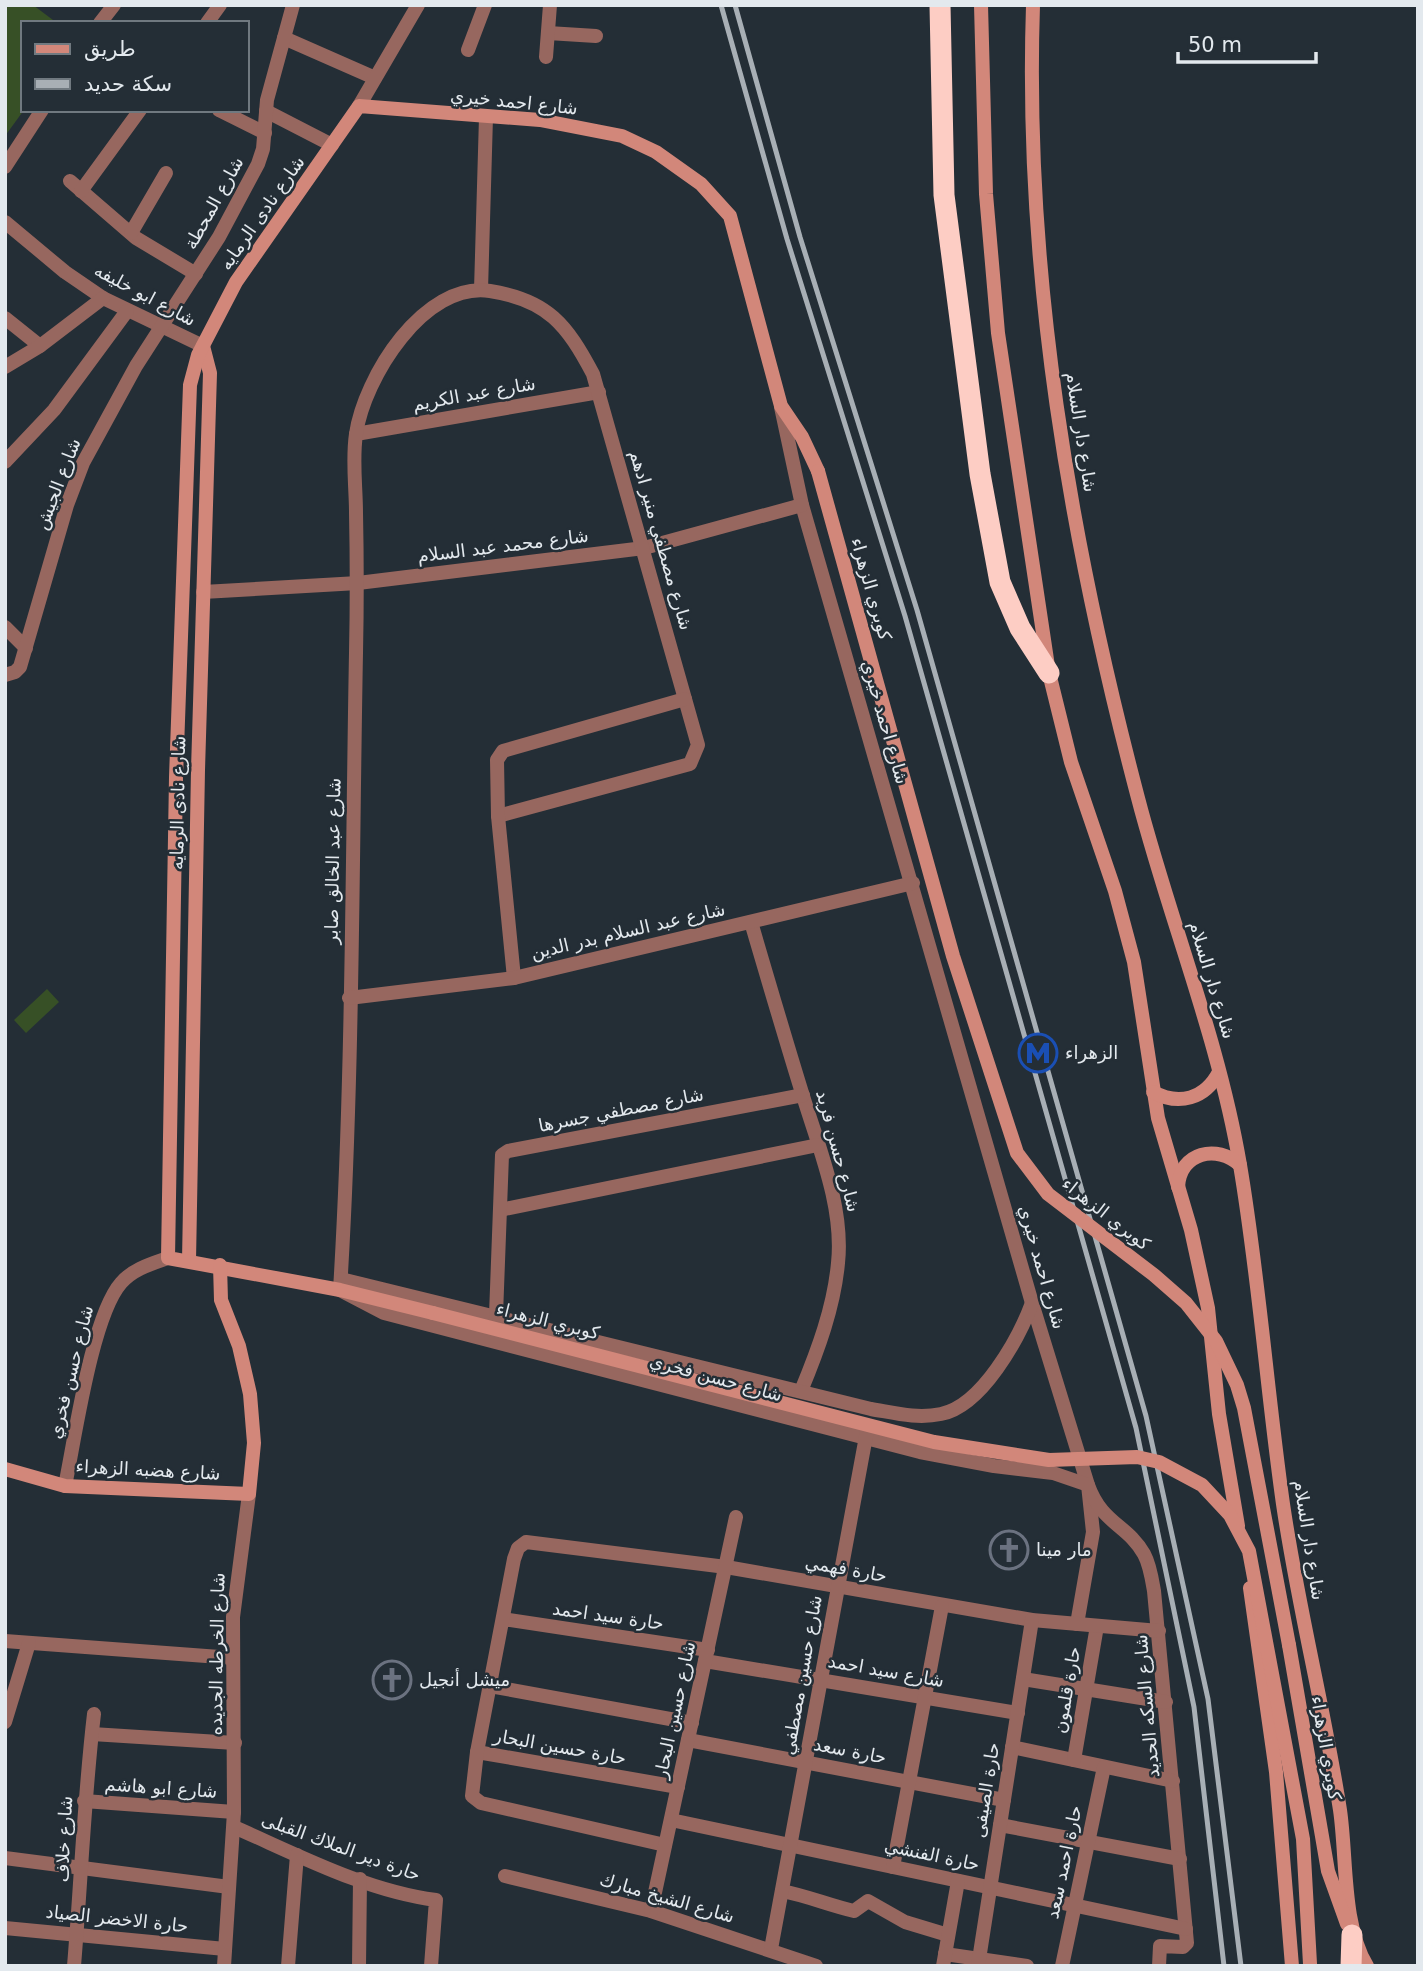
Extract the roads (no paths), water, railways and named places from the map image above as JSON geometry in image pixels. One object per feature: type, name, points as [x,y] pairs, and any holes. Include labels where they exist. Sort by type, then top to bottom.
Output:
[{"type":"highway","points":[[940,5],[945,206],[987,512],[995,560],[1008,604],[1026,640],[1049,673]]},
{"type":"highway","points":[[1351,1966],[1352,1935]]},
{"type":"main road","points":[[981,5],[986,194],[998,333],[1049,673],[1088,817],[1125,926],[1142,1002],[1153,1092],[1177,1189],[1191,1230],[1208,1308],[1219,1414],[1250,1590],[1276,1772],[1292,1966]]},
{"type":"main road","name":"شارع دار السلام","points":[[1033,5],[1031,121],[1037,239],[1069,480],[1101,648],[1127,755],[1219,1072],[1240,1165],[1285,1516],[1303,1630],[1340,1808],[1352,1935],[1367,1966]]},
{"type":"main road","name":"شارع احمد خيري","points":[[359,106],[540,120],[622,136],[656,152],[701,184],[730,216],[781,406]]},
{"type":"main road","name":"شارع نادى الرمايه","points":[[168,1258],[176,777],[190,386],[194,365],[236,282],[359,106]]},
{"type":"main road","name":"شارع نادى الرمايه","points":[[188,1261],[210,373],[203,346]]},
{"type":"main road","name":"كوبري الزهراء","points":[[781,406],[802,437],[818,471],[953,956],[1010,1137],[1026,1168],[1048,1194],[1171,1288],[1216,1341],[1237,1385],[1244,1408],[1289,1645],[1328,1871],[1352,1935]]},
{"type":"main road","points":[[1153,1092],[1173,1099],[1194,1097],[1209,1088],[1219,1072]]},
{"type":"main road","points":[[1177,1189],[1181,1172],[1200,1155],[1217,1152],[1240,1165]]},
{"type":"main road","name":"كوبري الزهراء","points":[[168,1258],[340,1285],[433,1312],[934,1442],[1049,1460],[1137,1457],[1159,1462],[1202,1485],[1230,1515],[1249,1551],[1303,1839],[1310,1965]]},
{"type":"main road","name":"شارع الخرطه الجديده","points":[[220,1265],[221,1300],[239,1346],[250,1394],[254,1444],[249,1494]]},
{"type":"main road","name":"شارع هضبه الزهراء","points":[[5,1469],[65,1486],[249,1494]]},
{"type":"street","points":[[102,21],[114,5]]},
{"type":"street","points":[[208,21],[220,5]]},
{"type":"street","name":"شارع المحطة","points":[[162,327],[196,274],[258,164],[265,133],[266,111],[293,5]]},
{"type":"street","points":[[359,106],[418,5]]},
{"type":"street","points":[[468,50],[485,5]]},
{"type":"street","points":[[546,57],[550,5]]},
{"type":"street","points":[[548,33],[596,36]]},
{"type":"street","points":[[284,38],[375,78]]},
{"type":"street","points":[[266,111],[332,145]]},
{"type":"street","points":[[5,167],[10,149],[40,112]]},
{"type":"street","points":[[81,191],[138,112]]},
{"type":"street","points":[[223,112],[265,133]]},
{"type":"street","points":[[481,290],[486,117]]},
{"type":"street","points":[[131,233],[166,173]]},
{"type":"street","points":[[69,181],[131,233],[196,274]]},
{"type":"street","name":"شارع ابو خليفه","points":[[5,222],[65,272],[103,298],[203,346]]},
{"type":"street","name":"شارع مصطفي منير ادهم","points":[[481,290],[515,295],[546,309],[571,334],[599,392],[698,745],[690,764],[498,816]]},
{"type":"street","name":"شارع عبد الخالق صابر","points":[[340,1285],[358,583],[356,434],[365,403],[380,368],[398,341],[432,309],[448,299],[481,290]]},
{"type":"street","points":[[8,362],[40,346],[103,298]]},
{"type":"street","points":[[5,461],[54,410],[127,311]]},
{"type":"street","points":[[5,318],[40,346]]},
{"type":"street","name":"شارع الجيش","points":[[5,675],[20,667],[67,505],[83,463],[136,366],[162,327]]},
{"type":"street","name":"شارع عبد الكريم","points":[[356,434],[599,392]]},
{"type":"street","name":"شارع احمد خيري","points":[[781,406],[802,505],[1032,1303],[1088,1485],[1093,1532],[1077,1624]]},
{"type":"street","name":"شارع محمد عبد السلام","points":[[203,592],[358,583],[644,548],[802,505]]},
{"type":"street","points":[[5,627],[26,648]]},
{"type":"street","points":[[514,978],[498,816],[497,760],[503,751],[685,699]]},
{"type":"street","name":"شارع عبد السلام بدر الدين","points":[[349,998],[514,978],[912,883]]},
{"type":"street","name":"شارع حسن فريد","points":[[751,922],[818,1144],[839,1227],[839,1262],[833,1295],[817,1350],[801,1391]]},
{"type":"street","name":"شارع مصطفي جسرها","points":[[496,1315],[500,1160],[508,1151],[803,1095]]},
{"type":"street","points":[[500,1210],[818,1144]]},
{"type":"street","name":"شارع حسن فخري","points":[[65,1486],[86,1384],[110,1297],[137,1269],[168,1258]]},
{"type":"street","name":"شارع حسن فخري","points":[[340,1285],[496,1315],[871,1409],[919,1417],[945,1413],[965,1401],[1006,1357],[1032,1303]]},
{"type":"street","name":"شارع حسن فخري","points":[[340,1285],[384,1313],[957,1460],[1054,1473],[1088,1485]]},
{"type":"street","name":"شارع حسين مصطفي","points":[[771,1949],[871,1409]]},
{"type":"street","name":"شارع السكه الحديد","points":[[1088,1485],[1104,1516],[1132,1538],[1143,1553],[1150,1570],[1159,1631],[1186,1929],[1186,1946],[1160,1946],[1159,1966]]},
{"type":"street","name":"شارع الخرطه الجديده","points":[[224,1966],[234,1820],[233,1658],[237,1576],[249,1494]]},
{"type":"street","name":"شارع حسين البحار","points":[[651,1911],[736,1517]]},
{"type":"street","name":"حارة فهمي","points":[[503,1619],[514,1559],[518,1549],[526,1542],[726,1567],[1032,1620],[1159,1631]]},
{"type":"street","points":[[893,1867],[942,1606]]},
{"type":"street","points":[[503,1619],[477,1752],[472,1796],[481,1803],[666,1845]]},
{"type":"street","name":"حارة سيد احمد","points":[[503,1619],[707,1655]]},
{"type":"street","name":"حارة الصيفى","points":[[979,1962],[1032,1620]]},
{"type":"street","name":"حارة قلمون","points":[[1074,1760],[1097,1626]]},
{"type":"street","points":[[5,1641],[233,1658]]},
{"type":"street","points":[[5,1722],[29,1643]]},
{"type":"street","name":"شارع سيد احمد","points":[[707,1655],[821,1680],[1018,1713]]},
{"type":"street","points":[[1023,1679],[1166,1702]]},
{"type":"street","points":[[490,1686],[692,1723]]},
{"type":"street","name":"شارع خلاف","points":[[74,1966],[94,1714]]},
{"type":"street","points":[[92,1734],[234,1743]]},
{"type":"street","name":"حارة سعد","points":[[688,1740],[1004,1800]]},
{"type":"street","points":[[1013,1747],[1173,1781]]},
{"type":"street","name":"حارة حسين البحار","points":[[477,1752],[678,1787]]},
{"type":"street","name":"حارة احمد سعد","points":[[1062,1966],[1104,1767]]},
{"type":"street","name":"شارع ابو هاشم","points":[[85,1801],[234,1820]]},
{"type":"street","name":"حارة دير الملاك القبلى","points":[[234,1820],[297,1855],[412,1897],[436,1900],[431,1966]]},
{"type":"street","name":"حارة الفنشي","points":[[671,1820],[1186,1929]]},
{"type":"street","points":[[1000,1825],[1180,1858]]},
{"type":"street","points":[[288,1966],[297,1855]]},
{"type":"street","points":[[5,1858],[229,1887]]},
{"type":"street","name":"شارع الشيخ مبارك","points":[[505,1876],[651,1911],[771,1949],[811,1965]]},
{"type":"street","points":[[359,1966],[360,1879]]},
{"type":"street","points":[[958,1881],[944,1960],[1027,1966]]},
{"type":"street","points":[[782,1891],[812,1896],[821,1904],[854,1911],[868,1901],[905,1922],[948,1935]]},
{"type":"street","name":"حارة الاخضر الصياد","points":[[5,1928],[225,1949]]},
{"type":"railway","points":[[721,5],[787,239],[905,616],[1136,1428],[1194,1707],[1224,1966]]},
{"type":"railway","points":[[735,5],[800,237],[917,610],[1146,1416],[1208,1699],[1241,1966]]},
{"type":"place","name":"الزهراء","points":[[1038,1053]]},
{"type":"place","name":"مار مينا","points":[[1009,1550]]},
{"type":"place","name":"ميشل أنجيل","points":[[392,1680]]}]
